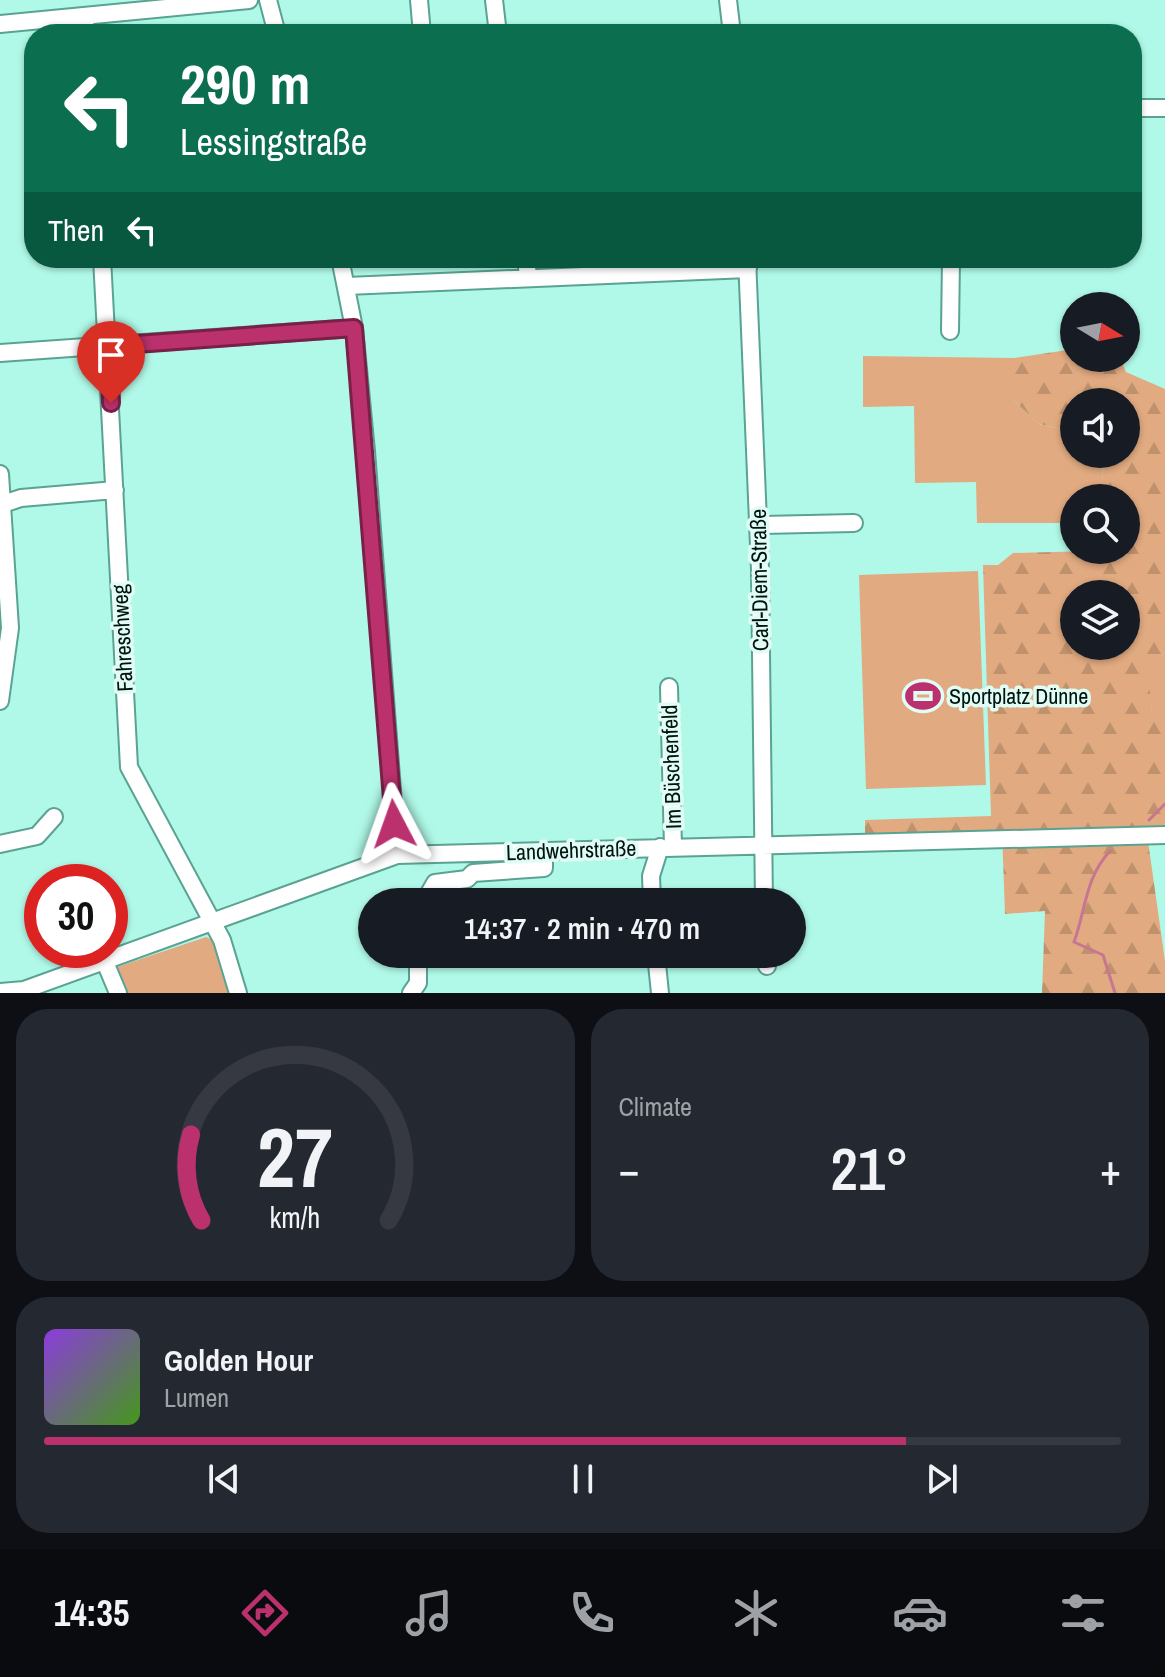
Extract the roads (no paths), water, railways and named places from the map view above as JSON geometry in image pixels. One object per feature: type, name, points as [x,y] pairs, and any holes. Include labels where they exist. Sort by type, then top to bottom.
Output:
[{"type":"street","points":[[0,24],[85,16],[163,4],[249,0]]},
{"type":"street","points":[[268,0],[274,24]]},
{"type":"street","points":[[419,0],[421,24]]},
{"type":"street","points":[[494,0],[497,24]]},
{"type":"street","points":[[728,0],[731,24]]},
{"type":"street","points":[[85,16],[85,24]]},
{"type":"street","points":[[1142,108],[1165,108]]},
{"type":"street","name":"Fahreschweg","points":[[103,268],[129,767],[213,920],[238,993]]},
{"type":"street","points":[[342,268],[354,328],[397,855]]},
{"type":"street","points":[[527,268],[528,277]]},
{"type":"street","points":[[347,286],[680,268]]},
{"type":"street","name":"Carl-Diem-Straße","points":[[748,268],[758,525],[763,888]]},
{"type":"street","points":[[950,331],[951,268]]},
{"type":"street","points":[[0,353],[354,328]]},
{"type":"street","points":[[0,474],[10,628],[0,701]]},
{"type":"street","points":[[1,505],[21,498],[115,490]]},
{"type":"street","points":[[758,525],[854,523]]},
{"type":"street","name":"Im Büschenfeld","points":[[651,888],[651,876],[667,847],[669,687]]},
{"type":"street","points":[[0,844],[37,836],[54,817]]},
{"type":"street","name":"Landwehrstraße","points":[[128,947],[397,855],[1165,835]]},
{"type":"street","points":[[435,883],[467,879],[473,873],[544,868],[544,851]]},
{"type":"street","points":[[432,888],[435,883],[434,854]]},
{"type":"street","name":"Landwehrstraße","points":[[0,992],[24,991],[74,968]]},
{"type":"street","points":[[107,968],[118,993]]},
{"type":"street","points":[[411,993],[418,983],[418,968]]},
{"type":"street","points":[[657,968],[660,993]]},
{"type":"waterway","points":[[1149,820],[1165,804]]},
{"type":"waterway","points":[[1110,851],[1091,883],[1074,942],[1103,955],[1115,993]]},
{"type":"place","name":"Sportplatz Dünne","points":[[923,696]]}]
